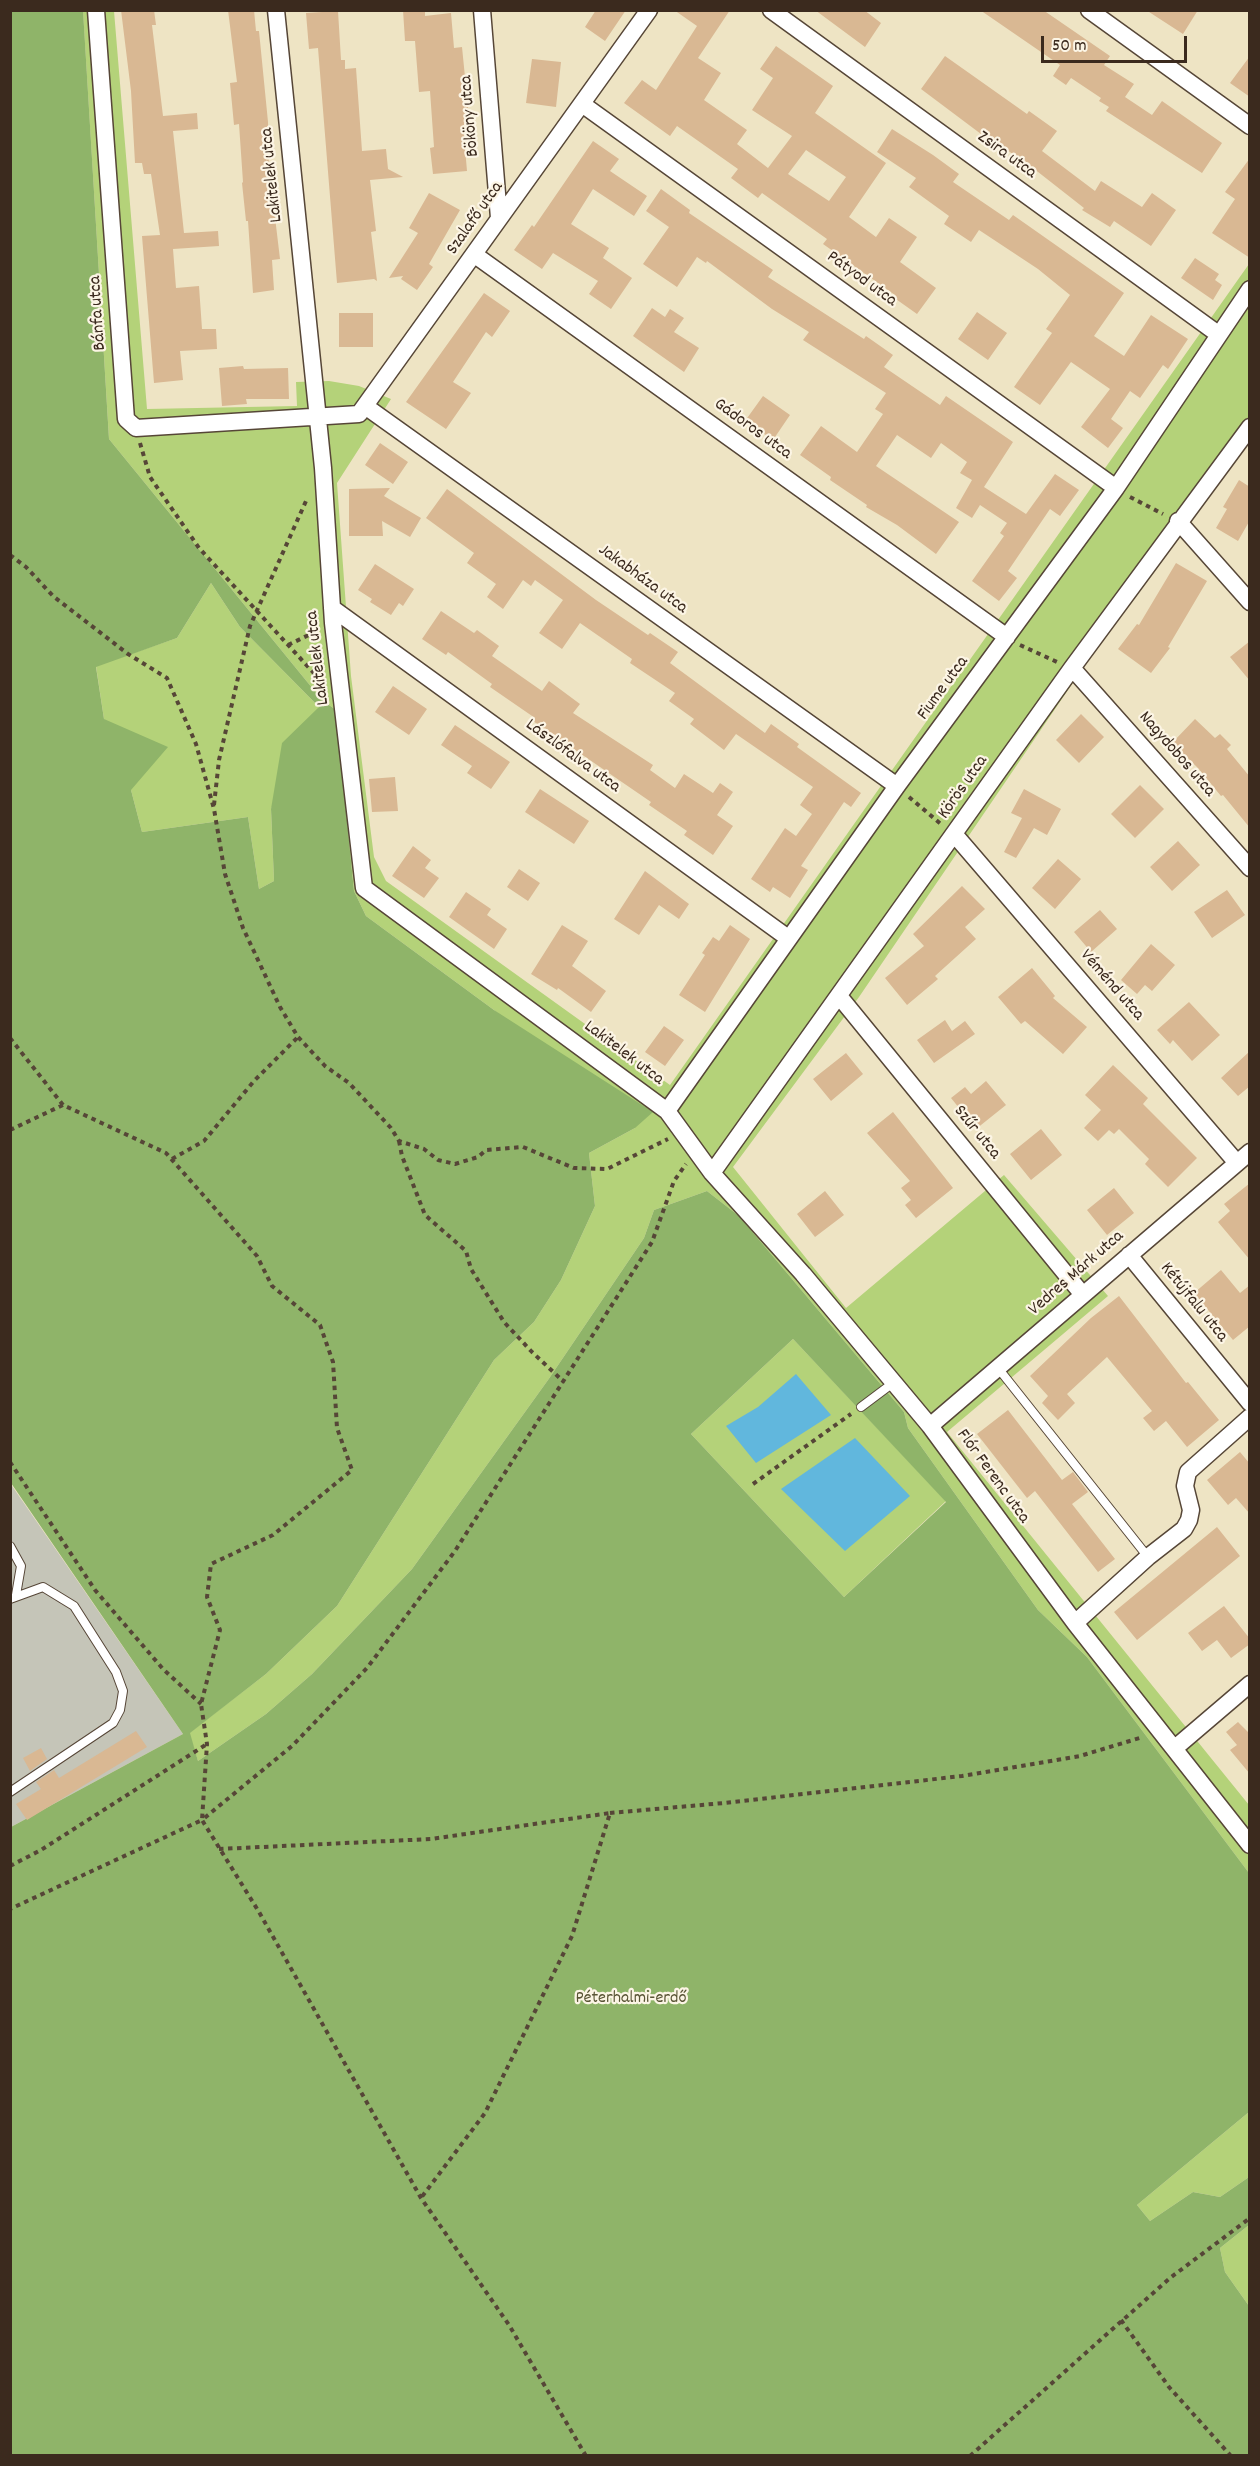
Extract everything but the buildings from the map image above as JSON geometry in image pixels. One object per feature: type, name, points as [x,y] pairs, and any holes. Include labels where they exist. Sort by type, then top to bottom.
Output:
[{"type":"street","name":"Bánfa utca","points":[[96,10],[126,419],[136,428]]},
{"type":"street","name":"Lakitelek utca","points":[[276,10],[323,468],[333,615],[364,888],[667,1111],[686,1138]]},
{"type":"street","name":"Bököny utca","points":[[482,10],[499,218]]},
{"type":"street","name":"Szalafő utca","points":[[365,406],[649,10]]},
{"type":"street","name":"Zsira utca","points":[[771,10],[1218,334]]},
{"type":"street","points":[[1089,10],[1250,126]]},
{"type":"street","name":"Pátyod utca","points":[[582,104],[1116,488]]},
{"type":"street","name":"Gádoros utca","points":[[475,255],[1006,637]]},
{"type":"street","name":"Fiume utca","points":[[667,1111],[897,786],[1116,488],[1250,289]]},
{"type":"street","points":[[136,428],[359,414],[365,406]]},
{"type":"street","name":"Jakabháza utca","points":[[365,406],[897,786]]},
{"type":"street","name":"Körös utca","points":[[712,1173],[1178,521],[1250,427]]},
{"type":"street","points":[[1178,521],[1250,602]]},
{"type":"street","name":"Lászlófalva utca","points":[[333,615],[788,938]]},
{"type":"street","name":"Nagydobos utca","points":[[1072,668],[1250,868]]},
{"type":"street","name":"Véménd utca","points":[[955,835],[1243,1158]]},
{"type":"street","name":"Szűr utca","points":[[839,996],[1083,1295]]},
{"type":"street","name":"Flór Ferenc utca","points":[[686,1138],[712,1173],[803,1274],[930,1426],[1075,1623],[1250,1845]]},
{"type":"street","name":"Vedres Márk utca","points":[[930,1426],[1243,1158]]},
{"type":"street","name":"Kétújfalu utca","points":[[1129,1255],[1250,1403]]},
{"type":"street","points":[[1075,1623],[1148,1557],[1184,1529],[1189,1521],[1191,1510],[1185,1486],[1188,1472],[1250,1417]]},
{"type":"street","points":[[1175,1748],[1250,1684]]},
{"type":"lane","points":[[998,1368],[1148,1557]]},
{"type":"lane","points":[[861,1407],[893,1383]]},
{"type":"lane","points":[[10,1546],[21,1566],[13,1597]]},
{"type":"lane","points":[[10,1792],[113,1723],[120,1710],[123,1691],[116,1672],[74,1606],[43,1587],[13,1597]]},
{"type":"path","points":[[136,428],[150,477],[199,548],[344,706]]},
{"type":"path","points":[[1116,488],[1144,505],[1178,521]]},
{"type":"path","points":[[214,809],[219,760],[250,626],[308,498]]},
{"type":"path","points":[[10,555],[26,567],[53,596],[118,646],[166,678],[196,744],[214,809],[225,873],[243,928],[280,1007],[298,1037],[325,1066],[349,1083],[391,1128],[399,1141],[402,1156],[425,1215],[466,1251],[471,1269],[504,1322],[564,1382]]},
{"type":"path","points":[[288,645],[333,615]]},
{"type":"path","points":[[1006,637],[1034,653],[1072,668]]},
{"type":"path","points":[[897,786],[955,835]]},
{"type":"path","points":[[172,1159],[204,1142],[254,1081],[298,1037]]},
{"type":"path","points":[[10,1038],[63,1105],[166,1153],[257,1256],[272,1286],[320,1325],[333,1362],[337,1428],[352,1470],[273,1535],[211,1564],[207,1597],[220,1630],[201,1704],[207,1744],[202,1820],[259,1912],[421,2198],[509,2325],[586,2456]]},
{"type":"path","points":[[10,1130],[63,1105]]},
{"type":"path","points":[[399,1141],[424,1149],[438,1160],[455,1164],[478,1157],[486,1150],[523,1147],[574,1168],[607,1169],[686,1138]]},
{"type":"path","points":[[10,1909],[202,1820],[292,1746],[367,1668],[455,1551],[564,1382],[651,1242],[674,1181]]},
{"type":"path","points":[[753,1484],[861,1407]]},
{"type":"path","points":[[10,1462],[96,1590],[163,1669],[201,1704]]},
{"type":"path","points":[[218,1849],[431,1839],[610,1813],[724,1803],[962,1776],[1080,1756],[1162,1731]]},
{"type":"path","points":[[10,1866],[41,1850],[207,1744]]},
{"type":"path","points":[[421,2198],[485,2113],[572,1936],[610,1813]]},
{"type":"path","points":[[970,2456],[1170,2277],[1250,2218]]},
{"type":"path","points":[[1121,2320],[1168,2387],[1232,2456]]},
{"type":"shaded area","points":[[10,1483],[183,1734],[11,1827],[10,1827]]},
{"type":"green space","name":"Péterhalmi-erdő","points":[[83,10],[109,439],[322,700],[336,710],[354,891],[366,916],[494,1010],[653,1112],[635,1128],[589,1153],[595,1206],[561,1280],[534,1322],[494,1360],[337,1606],[266,1674],[190,1733],[198,1761],[266,1714],[312,1674],[412,1569],[548,1380],[644,1238],[654,1210],[707,1191],[739,1216],[904,1412],[908,1428],[1038,1610],[1087,1657],[1249,1873],[1249,2112],[1137,2205],[1150,2221],[1193,2192],[1220,2197],[1249,2177],[1249,2225],[1220,2248],[1225,2272],[1249,2306],[1250,2455],[11,2456],[11,1827],[183,1734],[11,1483],[10,11]],"holes":[[[211,583],[240,627],[319,707],[282,743],[271,809],[274,881],[259,889],[248,817],[142,832],[131,790],[168,747],[104,719],[96,667],[177,638]],[[793,1339],[946,1502],[844,1597],[691,1434]]]},
{"type":"green space","points":[[83,11],[114,11],[147,409],[297,406],[296,382],[329,381],[359,386],[391,399],[337,483],[351,676],[374,857],[386,881],[670,1085],[1249,264],[1249,424],[859,997],[733,1167],[846,1308],[1004,1175],[1108,1296],[947,1432],[1249,1805],[1249,1873],[1087,1657],[1038,1610],[908,1428],[904,1412],[739,1216],[707,1191],[654,1210],[644,1238],[548,1380],[412,1569],[312,1674],[266,1714],[198,1761],[189,1733],[266,1674],[337,1606],[494,1360],[534,1322],[561,1280],[595,1206],[589,1153],[635,1128],[494,1010],[366,916],[354,891],[336,710],[322,700],[109,439]]},
{"type":"green space","points":[[211,583],[240,627],[319,707],[271,809],[274,881],[259,889],[248,817],[142,832],[131,790],[104,719],[96,666],[177,638]]},
{"type":"green space","points":[[793,1339],[946,1501],[844,1597],[691,1434]]},
{"type":"green space","points":[[1249,2112],[1249,2177],[1220,2197],[1193,2192],[1150,2221],[1137,2205]]},
{"type":"green space","points":[[1249,2225],[1249,2306],[1225,2272],[1220,2248]]},
{"type":"water","points":[[796,1374],[831,1415],[756,1463],[726,1426],[758,1407]]},
{"type":"water","points":[[855,1438],[910,1496],[845,1551],[781,1489]]}]
